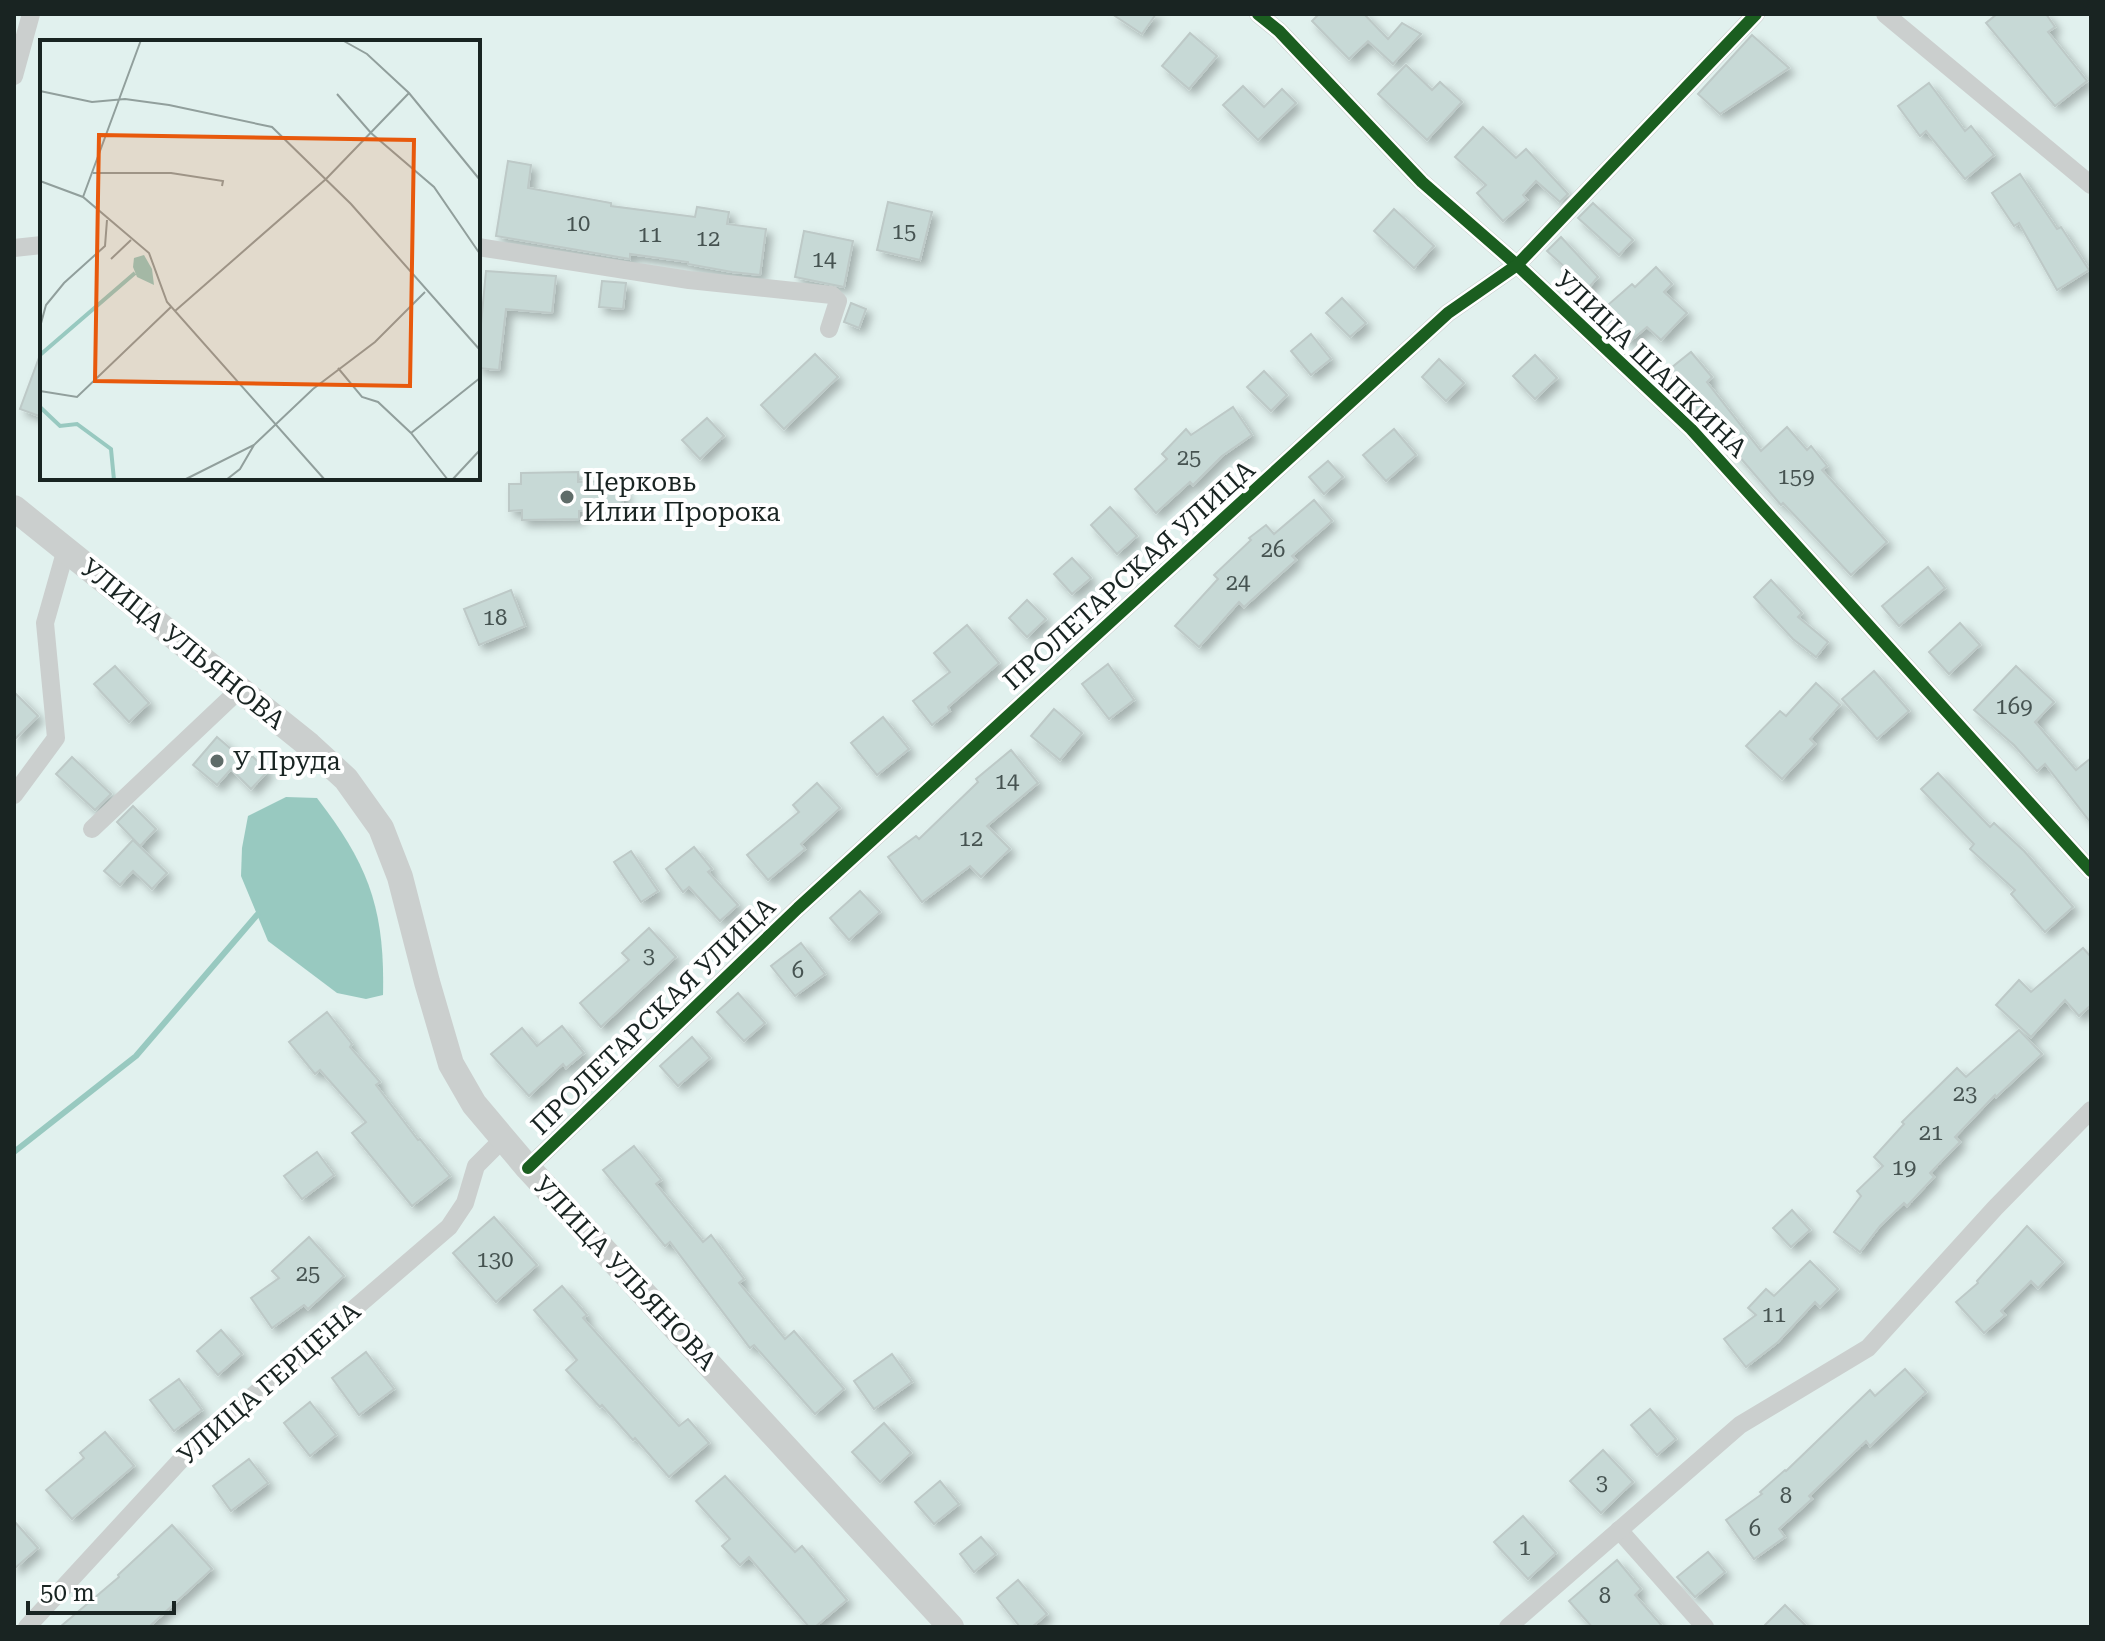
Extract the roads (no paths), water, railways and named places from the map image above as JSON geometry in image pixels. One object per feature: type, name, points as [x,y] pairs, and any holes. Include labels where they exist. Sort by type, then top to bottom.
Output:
[{"type":"main road","name":"УЛИЦА УЛЬЯНОВА","points":[[14,508],[309,745],[346,779],[381,828],[400,877],[451,1064],[474,1104],[528,1168],[951,1627]]},
{"type":"street","points":[[14,76],[31,14]]},
{"type":"street","name":"УЛИЦА ШАПКИНА","points":[[1258,14],[1279,31],[1422,182],[1517,265],[1691,429],[2091,871]]},
{"type":"street","name":"ПРОЛЕТАРСКАЯ УЛИЦА","points":[[528,1168],[798,908],[1448,313],[1517,265],[1756,14]]},
{"type":"street","points":[[1885,14],[2091,185]]},
{"type":"street","points":[[14,248],[40,245]]},
{"type":"street","points":[[480,247],[689,280],[832,295],[838,301],[829,329]]},
{"type":"street","points":[[14,795],[56,738],[45,623],[66,549]]},
{"type":"street","points":[[92,829],[240,689]]},
{"type":"street","points":[[1508,1627],[1740,1425],[1868,1348],[1995,1208],[2091,1110]]},
{"type":"street","name":"УЛИЦА ГЕРЦЕНА","points":[[27,1627],[190,1450],[449,1227],[465,1203],[476,1166],[503,1139]]},
{"type":"street","points":[[1619,1530],[1705,1627]]},
{"type":"waterway","points":[[14,1152],[136,1056],[257,915]]},
{"type":"place","name":"Церковь Илии Пророка","points":[[567,497]]},
{"type":"place","name":"У Пруда","points":[[217,761]]}]
